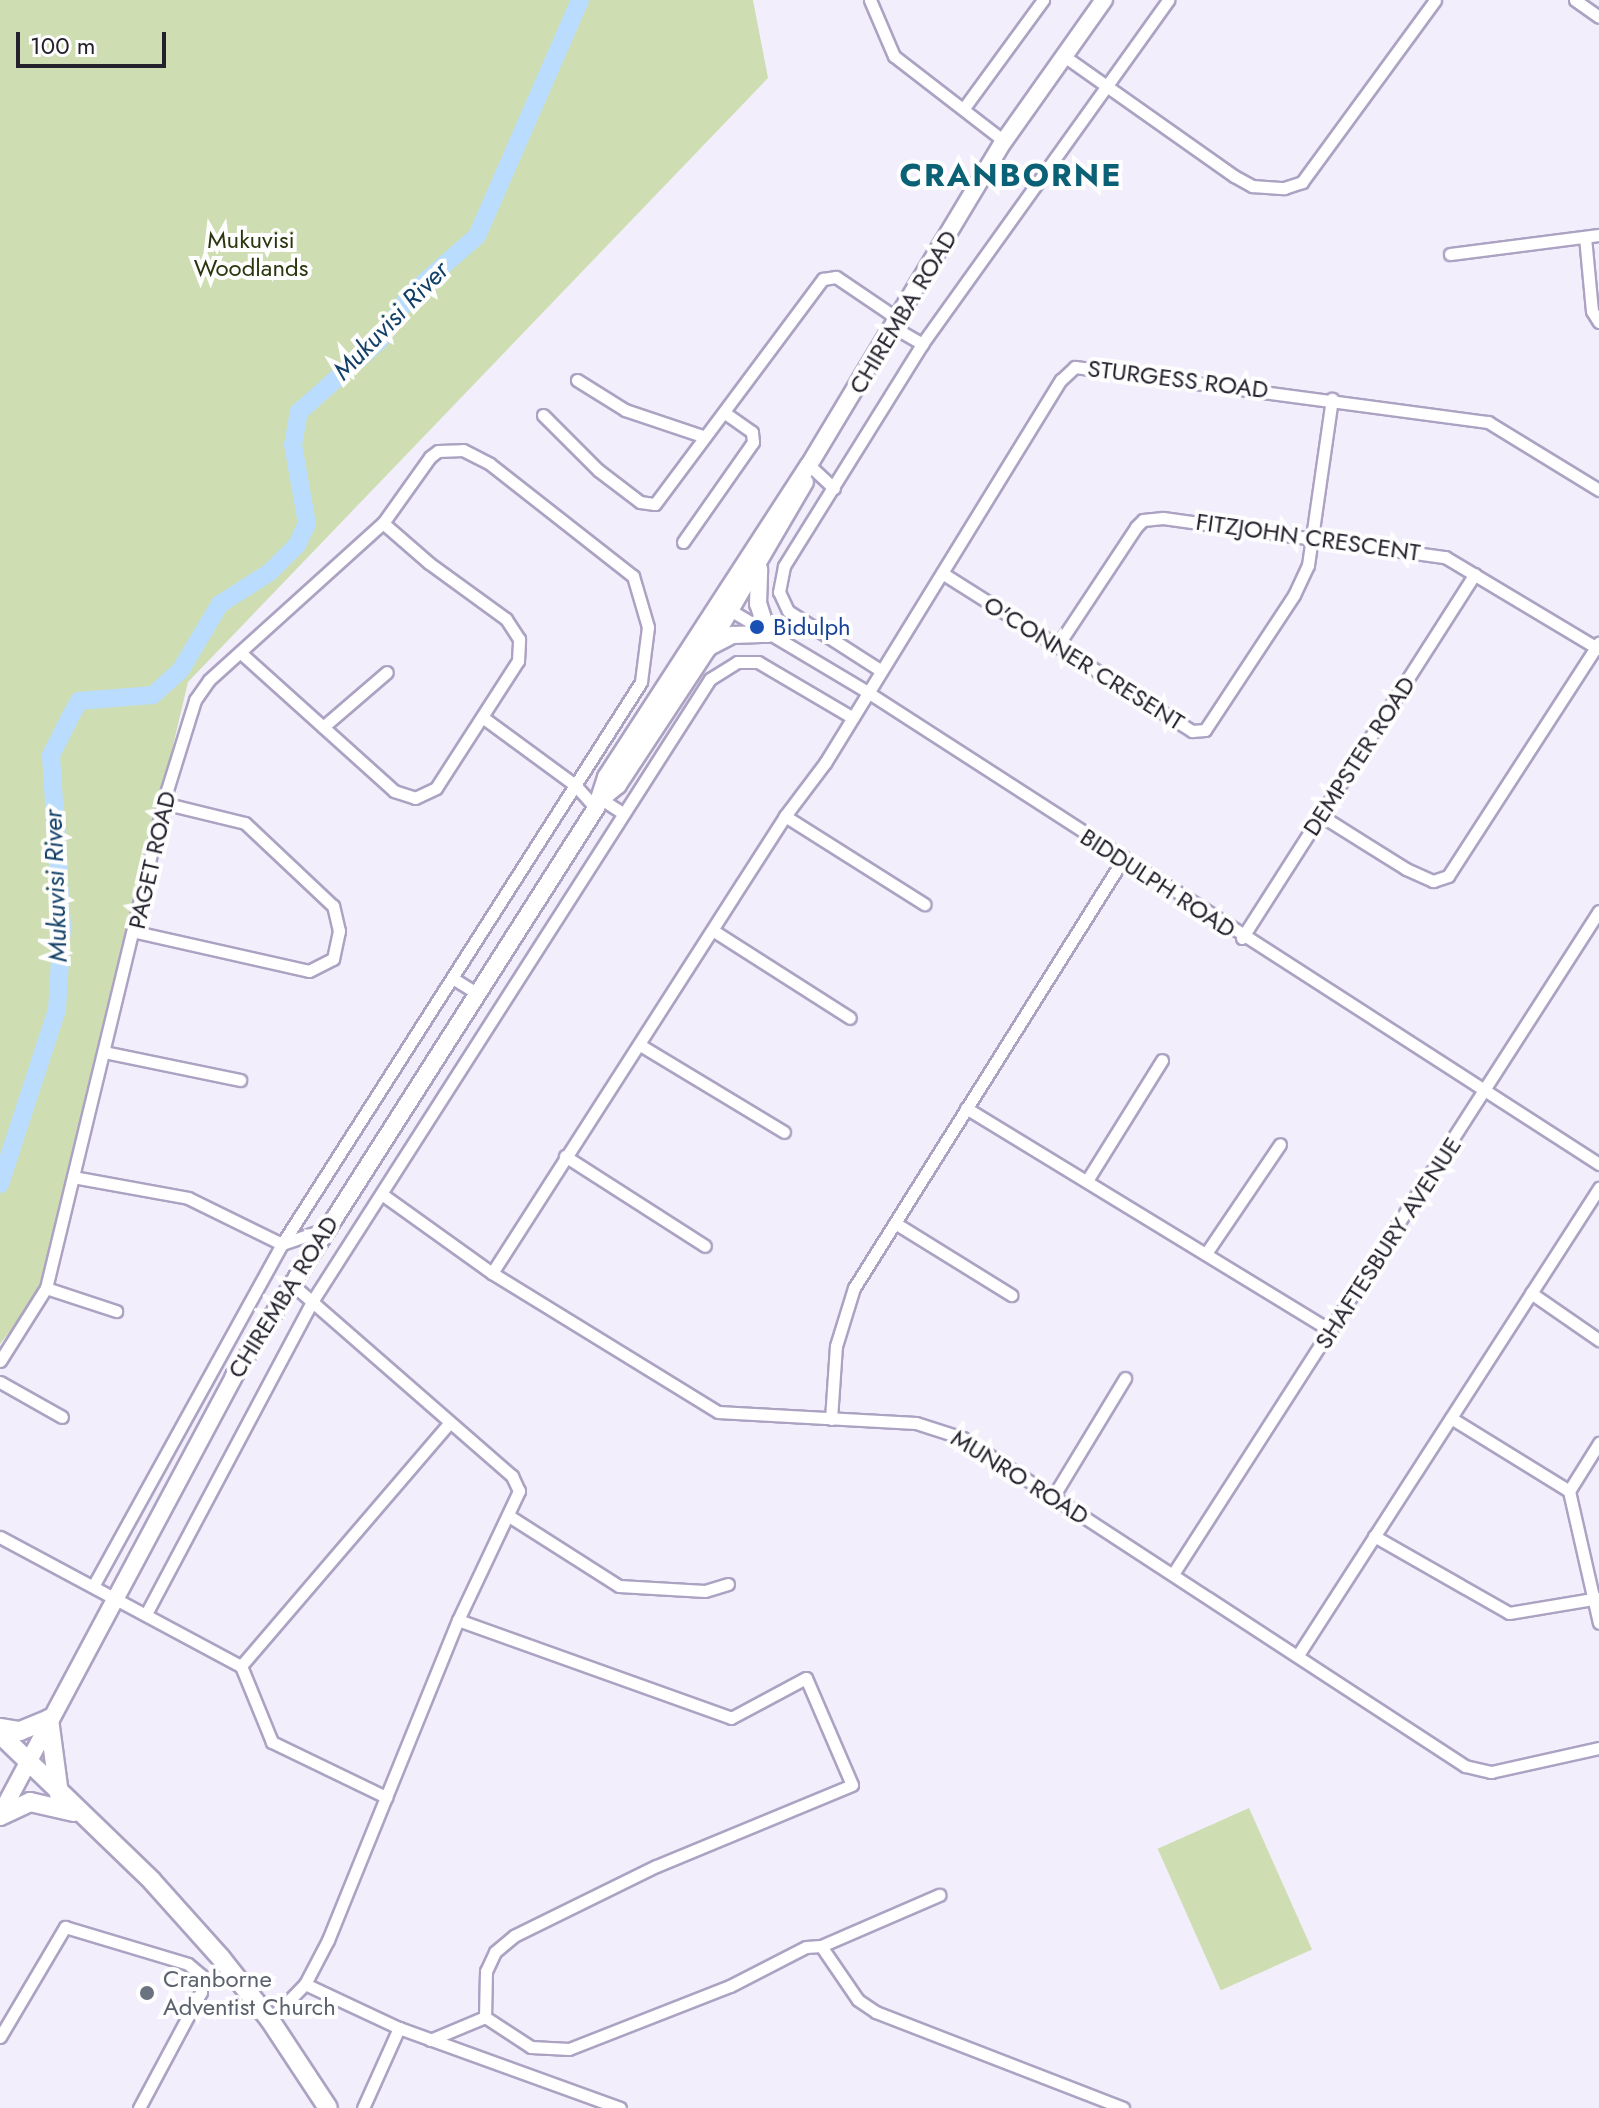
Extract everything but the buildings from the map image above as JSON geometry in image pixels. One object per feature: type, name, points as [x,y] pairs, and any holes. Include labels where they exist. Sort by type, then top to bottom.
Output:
[{"type":"main road","name":"CHIREMBA ROAD","points":[[599,804],[606,777],[724,607],[1004,141],[1104,0]]},
{"type":"main road","name":"CHIREMBA ROAD","points":[[0,1815],[234,1376],[323,1230],[472,999],[599,804],[618,785],[708,648],[724,607],[759,567],[804,485],[809,465]]},
{"type":"main road","points":[[708,648],[733,635],[768,634],[758,604],[759,567]]},
{"type":"main road","points":[[0,1728],[20,1731],[49,1719],[59,1794]]},
{"type":"main road","points":[[0,1734],[77,1812],[152,1881],[270,2020],[328,2108]]},
{"type":"main road","points":[[0,1815],[30,1802],[77,1812]]},
{"type":"street","points":[[870,0],[894,56],[1004,141]]},
{"type":"street","points":[[964,108],[1043,0]]},
{"type":"street","points":[[880,670],[788,611],[779,592],[784,566],[922,344],[1168,0]]},
{"type":"street","points":[[1064,56],[1108,83],[1234,176],[1252,186],[1284,188],[1302,182],[1435,0]]},
{"type":"street","points":[[1575,0],[1599,17]]},
{"type":"street","points":[[1450,254],[1599,235]]},
{"type":"street","points":[[1585,237],[1592,311],[1599,322]]},
{"type":"street","points":[[543,415],[598,470],[648,504],[662,499],[823,279],[836,277],[922,344]]},
{"type":"street","name":"STURGESS ROAD","points":[[492,1273],[785,816],[869,693],[880,670],[1061,380],[1075,367],[1332,399],[1497,424],[1599,490]]},
{"type":"street","points":[[577,380],[625,410],[705,437]]},
{"type":"street","name":"O'CONNER CRESENT","points":[[942,573],[1192,731],[1205,730],[1294,595],[1313,539],[1332,399]]},
{"type":"street","points":[[683,542],[753,442],[752,432],[725,413]]},
{"type":"street","name":"PAGET ROAD","points":[[0,1361],[46,1288],[136,932],[163,803],[195,700],[209,680],[242,654],[383,523],[430,457],[449,449],[463,450],[519,483],[561,524],[633,576],[648,627],[641,682]]},
{"type":"street","points":[[809,465],[834,488]]},
{"type":"street","name":"FITZJOHN CRESCENT","points":[[1058,645],[1143,520],[1196,521],[1445,557],[1598,646]]},
{"type":"street","points":[[242,654],[394,791],[415,798],[436,788],[485,719],[518,661],[514,629],[383,523]]},
{"type":"street","name":"DEMPSTER ROAD","points":[[1242,938],[1475,574]]},
{"type":"street","name":"BIDDULPH ROAD","points":[[724,607],[869,693],[1122,861],[1599,1164]]},
{"type":"street","points":[[1320,815],[1406,869],[1433,881],[1448,876],[1598,646]]},
{"type":"street","points":[[146,1614],[313,1300],[383,1195],[491,1020],[710,679],[737,662],[758,662],[853,718]]},
{"type":"street","points":[[323,727],[387,672]]},
{"type":"street","name":"CHIREMBA ROAD","points":[[93,1586],[282,1244],[641,682]]},
{"type":"street","points":[[485,719],[599,804],[624,814]]},
{"type":"street","points":[[136,932],[309,971],[333,959],[339,931],[333,906],[245,823],[163,803]]},
{"type":"street","points":[[785,816],[924,904]]},
{"type":"street","points":[[831,1419],[840,1323],[860,1276],[1122,861]]},
{"type":"street","name":"SHAFTESBURY AVENUE","points":[[1173,1574],[1599,911]]},
{"type":"street","points":[[714,931],[850,1018]]},
{"type":"street","points":[[454,979],[491,1020]]},
{"type":"street","points":[[640,1045],[784,1132]]},
{"type":"street","points":[[104,1052],[240,1080]]},
{"type":"street","points":[[1088,1179],[1162,1060]]},
{"type":"street","points":[[966,1108],[1088,1179],[1331,1331]]},
{"type":"street","points":[[1207,1252],[1280,1144]]},
{"type":"street","points":[[565,1156],[705,1246]]},
{"type":"street","points":[[73,1177],[188,1198],[282,1244],[323,1230]]},
{"type":"street","points":[[1298,1655],[1599,1188]]},
{"type":"street","name":"MUNRO ROAD","points":[[383,1195],[492,1273],[718,1412],[941,1428],[1476,1771],[1599,1748]]},
{"type":"street","points":[[895,1223],[1011,1295]]},
{"type":"street","points":[[270,2020],[305,1984],[458,1620],[519,1491],[516,1480],[291,1283]]},
{"type":"street","points":[[46,1288],[116,1311]]},
{"type":"street","points":[[1531,1293],[1599,1340]]},
{"type":"street","points":[[1053,1497],[1125,1378]]},
{"type":"street","points":[[0,1382],[62,1417]]},
{"type":"street","points":[[1451,1418],[1569,1491],[1597,1598],[1599,1623]]},
{"type":"street","points":[[241,1666],[450,1422]]},
{"type":"street","points":[[1569,1491],[1599,1443]]},
{"type":"street","points":[[509,1516],[619,1586],[705,1591],[728,1584]]},
{"type":"street","points":[[1374,1536],[1479,1600],[1509,1613],[1597,1598]]},
{"type":"street","points":[[0,1537],[241,1666],[272,1742],[386,1797]]},
{"type":"street","points":[[458,1620],[731,1718],[806,1678],[852,1785],[656,1866],[514,1936],[495,1952],[486,1971],[485,2017]]},
{"type":"street","points":[[485,2017],[531,2047],[569,2049],[730,1986],[806,1947],[821,1946],[939,1895]]},
{"type":"street","points":[[0,2037],[59,1933],[75,1929],[188,1964],[201,1975],[201,1992],[139,2108]]},
{"type":"street","points":[[821,1946],[858,2000],[876,2012],[1123,2108]]},
{"type":"street","points":[[305,1984],[399,2028],[620,2108]]},
{"type":"street","points":[[430,2040],[485,2017]]},
{"type":"street","points":[[363,2108],[399,2028]]},
{"type":"green space","name":"Mukuvisi Woodlands","points":[[0,0],[753,0],[768,78],[188,682],[46,1284],[0,1344]]},
{"type":"green space","points":[[1249,1808],[1312,1950],[1221,1990],[1158,1849]]},
{"type":"waterway","name":"Mukuvisi River","points":[[0,1184],[57,1010],[62,926],[51,755],[79,701],[153,695],[180,671],[220,604],[270,572],[297,545],[307,524],[293,445],[299,412],[380,340],[410,295],[477,236],[580,0]]},
{"type":"place","name":"Bidulph","points":[[757,627]]},
{"type":"place","name":"Cranborne Adventist Church","points":[[147,1993]]},
{"type":"district","name":"CRANBORNE","points":[[1011,175]]}]
